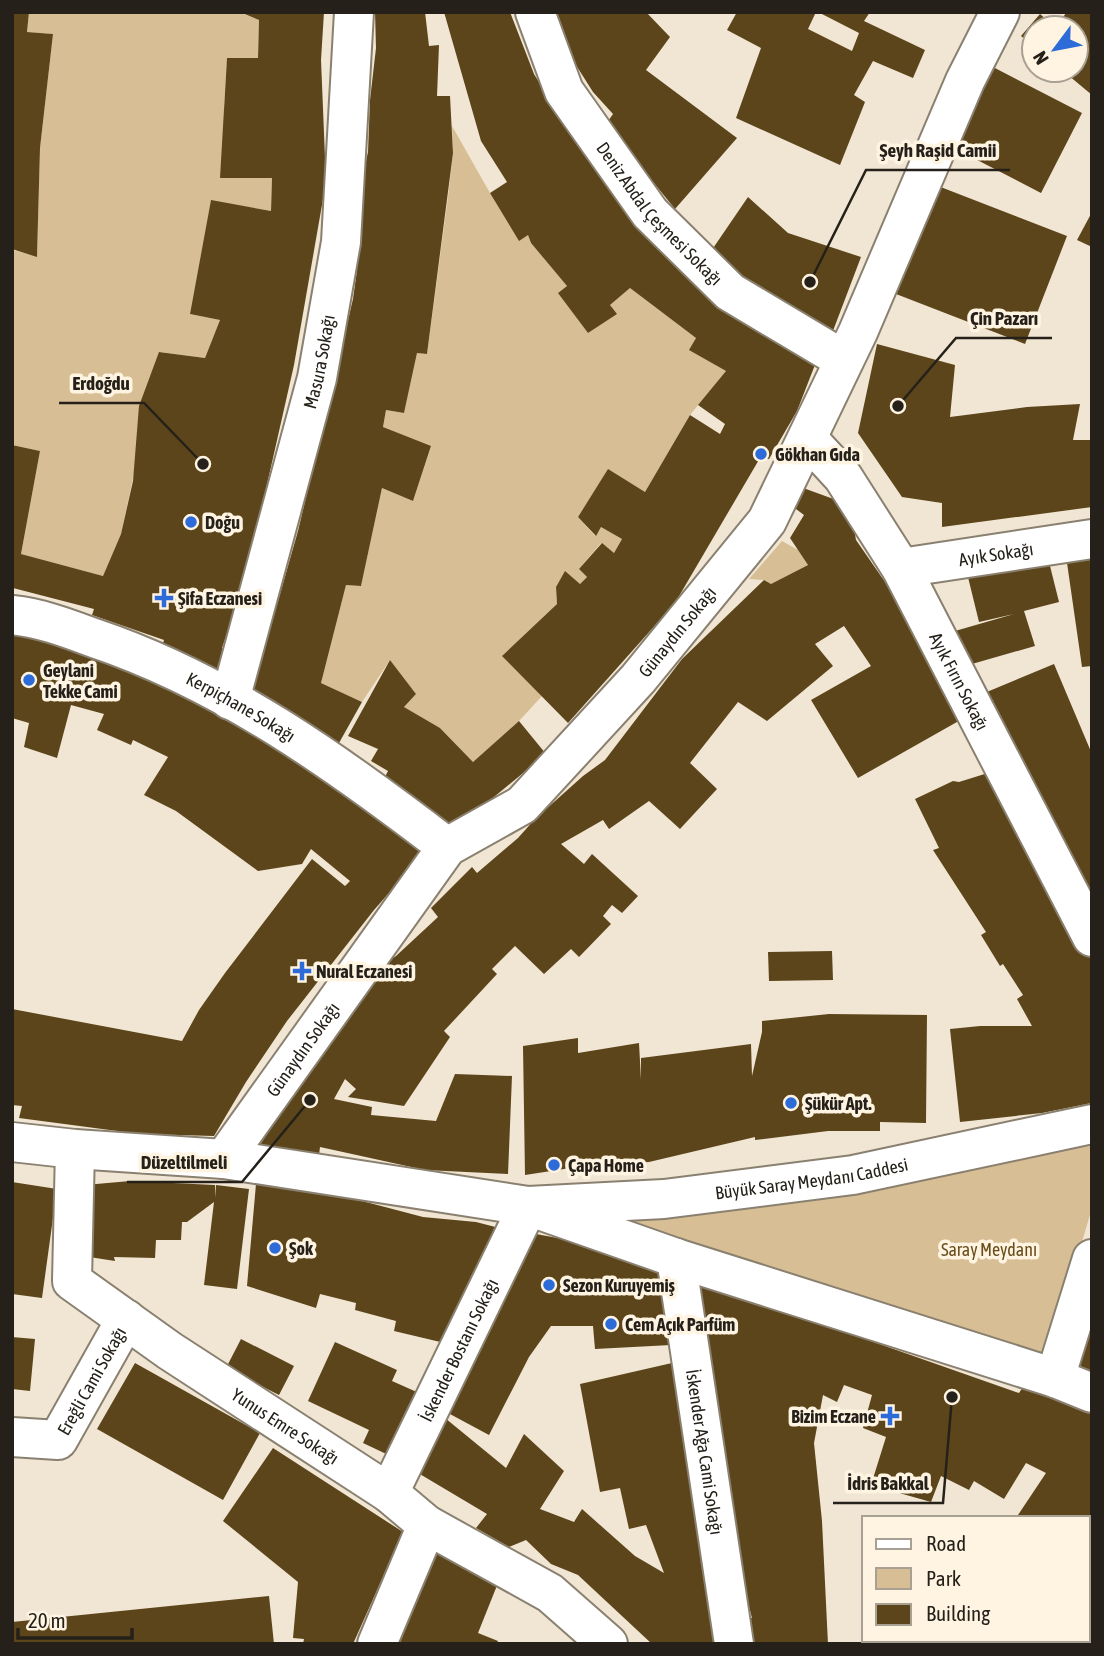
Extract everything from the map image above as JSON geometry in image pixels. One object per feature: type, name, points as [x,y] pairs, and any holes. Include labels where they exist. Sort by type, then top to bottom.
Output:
[{"type":"street","name":"Masura Sokağı","points":[[230,700],[317,378],[341,242],[354,12]]},
{"type":"street","name":"Deniz Abdal Çeşmesi Sokağı","points":[[535,12],[564,91],[650,213],[730,292],[844,360]]},
{"type":"street","name":"Günaydın Sokağı","points":[[224,1159],[447,847],[522,805],[638,679],[767,521],[859,332],[965,81],[1000,12]]},
{"type":"street","name":"Ayık Fırın Sokağı","points":[[808,439],[843,477],[901,568],[1092,937]]},
{"type":"street","name":"Ayık Sokağı","points":[[901,568],[1092,539]]},
{"type":"street","name":"Kerpiçhane Sokağı","points":[[12,615],[37,618],[150,658],[230,700],[311,748],[447,847]]},
{"type":"street","name":"Büyük Saray Meydanı Caddesi","points":[[528,1206],[664,1199],[853,1175],[1092,1124]]},
{"type":"street","name":"Büyük Saray Meydanı Caddesi","points":[[12,1142],[224,1159],[528,1206],[676,1258],[1055,1378],[1092,1393]]},
{"type":"street","name":"Yunus Emre Sokağı","points":[[75,1149],[72,1281],[170,1351],[388,1493],[427,1525],[550,1593],[608,1644]]},
{"type":"street","name":"İskender Bostanı Sokağı","points":[[388,1493],[528,1206]]},
{"type":"street","name":"İskender Ağa Cami Sokağı","points":[[676,1258],[734,1644]]},
{"type":"street","points":[[1055,1378],[1092,1259]]},
{"type":"street","name":"Ereğli Cami Sokağı","points":[[12,1437],[58,1440],[126,1319]]},
{"type":"street","points":[[377,1644],[427,1525]]},
{"type":"green space","points":[[29,12],[239,12],[259,20],[258,58],[227,59],[224,108],[272,178],[271,211],[211,201],[190,314],[220,320],[205,358],[160,352],[121,534],[103,576],[21,554],[40,451],[12,445],[12,250],[37,256],[40,148],[53,34],[27,32]]},
{"type":"green space","points":[[452,126],[490,193],[528,235],[531,243],[567,286],[559,292],[588,333],[616,314],[610,305],[630,288],[696,338],[690,350],[726,371],[690,415],[645,492],[608,470],[578,517],[595,536],[601,527],[622,539],[614,553],[601,543],[579,569],[587,577],[580,584],[565,572],[556,587],[557,604],[503,655],[542,696],[519,721],[473,762],[440,728],[404,707],[416,694],[390,660],[362,702],[321,683],[346,585],[361,586],[382,488],[413,501],[431,447],[383,427],[386,410],[404,413],[417,353],[427,354],[453,153]]},
{"type":"green space","points":[[782,541],[798,550],[808,565],[771,584],[764,580],[749,579]]},
{"type":"green space","name":"Saray Meydanı","points":[[1092,1140],[1092,1208],[1047,1360],[610,1218]]},
{"type":"building","points":[[12,12],[29,12],[27,32],[53,34],[40,148],[37,257],[12,249]]},
{"type":"building","points":[[240,12],[324,12],[321,60],[326,182],[294,365],[261,511],[222,648],[230,652],[224,672],[160,653],[164,640],[92,615],[94,609],[13,588],[12,445],[40,451],[21,554],[103,576],[121,534],[133,481],[139,406],[159,352],[205,358],[220,320],[190,314],[211,200],[271,211],[272,178],[220,178],[227,58],[258,58],[259,20]]},
{"type":"building","points":[[375,12],[425,12],[429,46],[439,45],[437,96],[450,96],[453,153],[427,354],[417,353],[404,413],[386,410],[383,427],[431,446],[413,501],[382,488],[361,586],[346,585],[321,683],[362,702],[339,743],[250,699],[298,531],[353,299],[361,185],[368,152],[376,48]]},
{"type":"building","points":[[444,12],[510,12],[534,74],[575,141],[605,182],[820,352],[797,411],[769,459],[760,458],[675,603],[568,723],[502,656],[557,604],[556,587],[565,571],[580,584],[587,577],[579,569],[602,543],[614,553],[622,539],[601,527],[596,536],[578,517],[608,469],[645,492],[690,415],[720,434],[725,424],[698,405],[726,371],[689,350],[696,338],[630,288],[610,305],[617,314],[588,333],[558,293],[567,286],[531,243],[528,235],[519,241],[490,193],[507,182],[481,141]]},
{"type":"building","points":[[551,12],[646,12],[670,37],[646,70],[737,138],[675,209],[606,124],[613,114],[593,92],[562,43]]},
{"type":"building","points":[[737,12],[816,12],[808,29],[852,51],[859,33],[818,12],[870,12],[864,21],[925,50],[913,78],[873,61],[854,95],[865,102],[840,165],[736,118],[761,48],[727,30]]},
{"type":"building","points":[[1092,12],[1092,95],[1079,84],[1090,84],[1090,14],[1065,14]]},
{"type":"building","points":[[993,67],[1020,81],[1020,84],[1026,84],[1082,113],[1041,193],[952,147]]},
{"type":"building","points":[[938,186],[1067,236],[1025,344],[896,294]]},
{"type":"building","points":[[748,197],[788,233],[861,257],[828,344],[705,260]]},
{"type":"building","points":[[1092,212],[1092,247],[1077,240]]},
{"type":"building","points":[[877,344],[955,365],[950,417],[1027,407],[1080,404],[1073,440],[1092,440],[1092,507],[942,527],[942,503],[902,497],[858,433]]},
{"type":"building","points":[[795,485],[850,505],[856,540],[923,637],[964,718],[858,778],[811,700],[871,666],[844,626],[815,644],[833,666],[767,721],[738,702],[690,763],[717,789],[680,829],[649,801],[609,829],[603,820],[561,844],[584,864],[592,854],[638,896],[622,913],[612,905],[603,916],[611,924],[579,957],[571,949],[544,974],[515,946],[492,969],[497,974],[444,1031],[450,1037],[404,1106],[348,1097],[356,1089],[345,1079],[334,1099],[372,1107],[371,1115],[436,1121],[455,1074],[512,1076],[508,1174],[425,1170],[320,1147],[319,1155],[296,1155],[297,1151],[258,1148],[369,974],[396,956],[438,917],[431,908],[472,867],[477,873],[583,776],[605,760],[682,659],[764,580],[771,584],[808,565],[790,538],[804,515],[788,503]]},
{"type":"building","points":[[1092,545],[1092,666],[1082,667],[1065,549]]},
{"type":"building","points":[[1046,550],[1059,602],[1024,611],[1035,646],[965,666],[955,631],[1014,614],[979,622],[966,569]]},
{"type":"building","points":[[12,630],[62,642],[198,697],[352,796],[424,853],[374,910],[287,1021],[214,1136],[140,1134],[19,1118],[22,1106],[12,1105],[12,1009],[182,1041],[199,1010],[225,973],[312,859],[345,886],[350,881],[311,849],[302,864],[258,871],[176,811],[144,795],[168,757],[133,740],[131,745],[97,730],[104,714],[71,705],[57,758],[24,747],[29,723],[12,718]]},
{"type":"building","points":[[390,660],[416,694],[404,707],[440,728],[473,762],[519,721],[546,754],[454,830],[384,779],[388,771],[371,761],[378,749],[348,736]]},
{"type":"building","points":[[1054,664],[1092,754],[1092,922],[982,694]]},
{"type":"building","points":[[991,772],[1049,891],[1092,956],[1092,1103],[1042,1113],[960,1122],[950,1029],[1032,1026],[1017,999],[1023,995],[1003,964],[1000,966],[981,935],[986,932],[933,850],[939,848],[915,799],[953,781],[959,782]]},
{"type":"building","points":[[832,951],[833,980],[769,981],[768,952]]},
{"type":"building","points":[[829,1014],[927,1015],[926,1123],[880,1122],[880,1131],[828,1131],[755,1140],[755,1137],[649,1162],[577,1167],[525,1175],[523,1046],[578,1038],[578,1053],[639,1043],[641,1080],[641,1058],[751,1044],[752,1076],[762,1021]]},
{"type":"building","points":[[130,1181],[215,1185],[215,1198],[216,1185],[249,1189],[237,1289],[204,1285],[214,1202],[187,1222],[182,1222],[181,1240],[156,1240],[155,1258],[114,1257],[115,1261],[83,1256],[85,1185]]},
{"type":"building","points":[[286,1181],[423,1217],[476,1222],[511,1231],[453,1345],[394,1331],[396,1321],[355,1310],[356,1303],[320,1294],[316,1308],[247,1286],[256,1184]]},
{"type":"building","points":[[12,1182],[57,1189],[42,1298],[12,1294]]},
{"type":"building","points":[[520,1231],[584,1243],[665,1269],[671,1345],[595,1349],[593,1326],[551,1326],[529,1357],[489,1435],[435,1406]]},
{"type":"building","points":[[697,1280],[1019,1393],[1027,1381],[1092,1406],[1090,1535],[1090,1516],[1017,1516],[1046,1473],[1026,1463],[1004,1499],[974,1481],[969,1490],[941,1476],[931,1502],[871,1485],[886,1437],[863,1428],[872,1395],[844,1385],[837,1402],[823,1395],[814,1443],[822,1521],[828,1644],[750,1644],[744,1617],[752,1618],[743,1585]]},
{"type":"building","points":[[1092,1296],[1092,1374],[1070,1367]]},
{"type":"building","points":[[12,1337],[35,1339],[30,1391],[12,1389]]},
{"type":"building","points":[[241,1339],[294,1366],[279,1395],[226,1368]]},
{"type":"building","points":[[335,1342],[397,1370],[392,1381],[428,1397],[399,1460],[363,1443],[369,1430],[308,1401]]},
{"type":"building","points":[[135,1363],[260,1433],[223,1500],[97,1429]]},
{"type":"building","points":[[672,1363],[724,1644],[652,1644],[578,1575],[551,1564],[526,1540],[509,1547],[476,1528],[487,1514],[408,1467],[434,1409],[506,1468],[524,1434],[564,1471],[540,1509],[574,1522],[582,1509],[635,1556],[664,1573],[646,1525],[629,1529],[620,1488],[600,1492],[580,1384]]},
{"type":"building","points":[[273,1448],[403,1532],[353,1644],[303,1644],[304,1639],[293,1638],[298,1582],[223,1521]]},
{"type":"building","points":[[429,1548],[500,1578],[478,1633],[498,1641],[497,1644],[390,1644]]},
{"type":"building","points":[[269,1596],[274,1644],[12,1644],[12,1622]]},
{"type":"building","points":[[1058,1642],[1060,1644],[934,1644]]},
{"type":"place","name":"Şeyh Raşid Camii","points":[[810,282]]},
{"type":"place","name":"Çin Pazarı","points":[[898,406]]},
{"type":"place","name":"Gökhan Gıda","points":[[761,454]]},
{"type":"place","name":"Erdoğdu","points":[[203,464]]},
{"type":"place","name":"Doğu","points":[[191,522]]},
{"type":"place","name":"Şifa Eczanesi","points":[[164,598]]},
{"type":"place","name":"Geylani Tekke Cami","points":[[29,680]]},
{"type":"place","name":"Nural Eczanesi","points":[[302,971]]},
{"type":"place","name":"Düzeltilmeli","points":[[310,1100]]},
{"type":"place","name":"Şükür Apt.","points":[[791,1103]]},
{"type":"place","name":"Çapa Home","points":[[554,1165]]},
{"type":"place","name":"Şok","points":[[275,1248]]},
{"type":"place","name":"Sezon Kuruyemiş","points":[[549,1285]]},
{"type":"place","name":"Cem Açık Parfüm","points":[[611,1324]]},
{"type":"place","name":"İdris Bakkal","points":[[952,1397]]},
{"type":"place","name":"Bizim Eczane","points":[[890,1416]]}]
